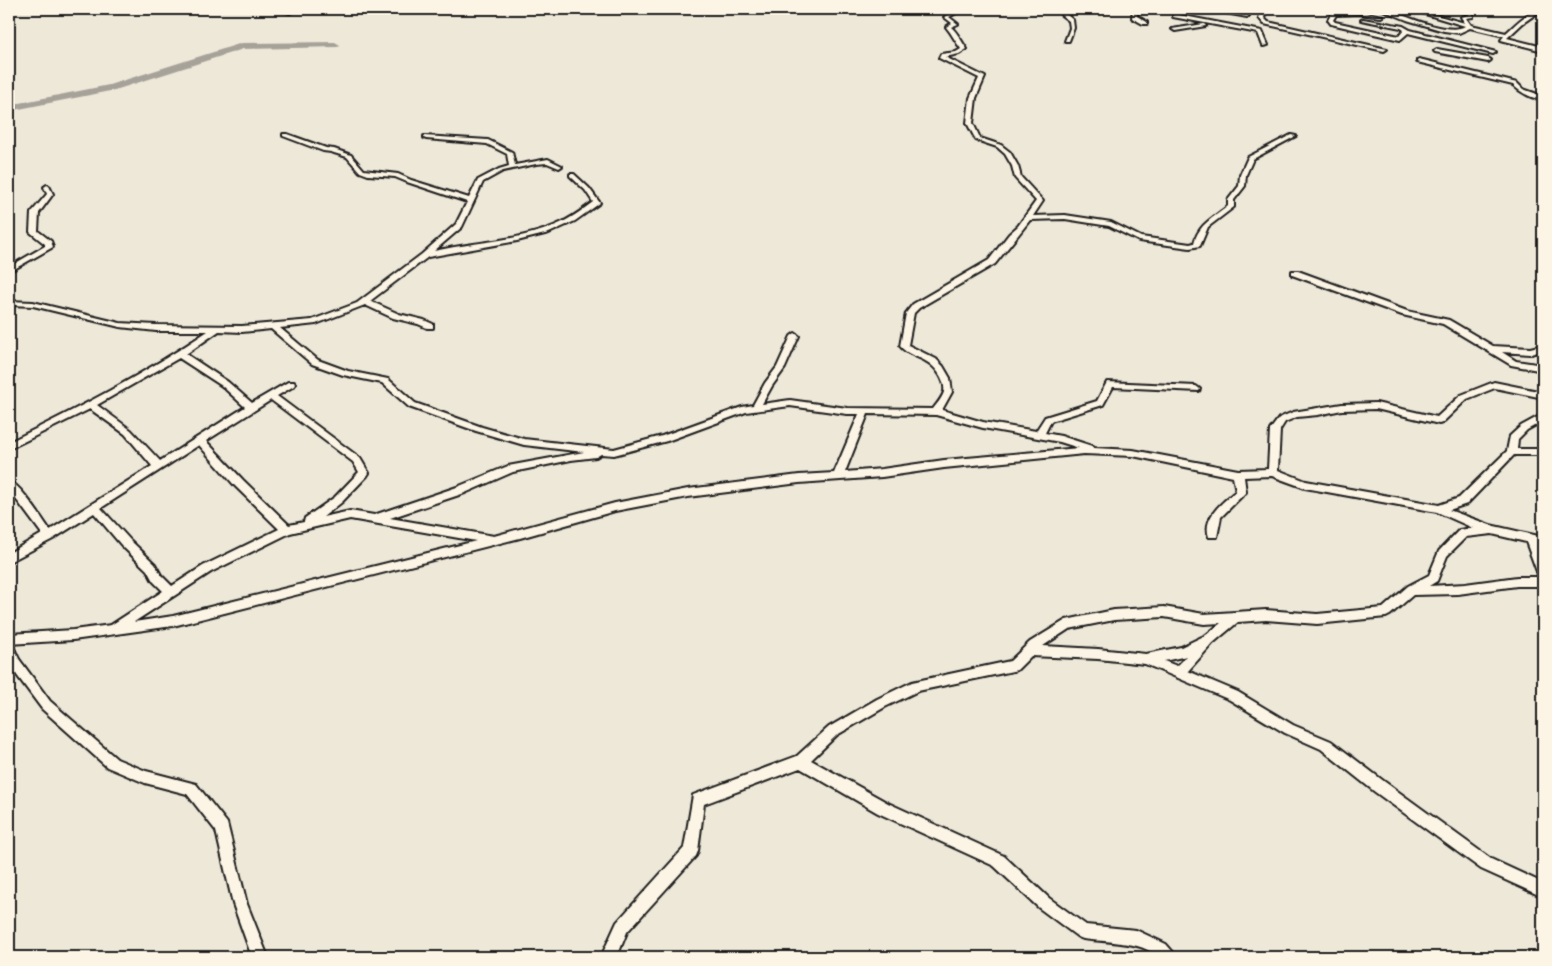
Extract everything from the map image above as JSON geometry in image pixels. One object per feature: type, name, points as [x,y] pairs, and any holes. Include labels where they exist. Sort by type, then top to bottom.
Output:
[{"type":"street","points":[[277,9],[290,12]]},
{"type":"street","points":[[936,412],[948,388],[937,365],[932,360],[904,346],[910,313],[922,301],[992,262],[1028,218],[1040,200],[1018,178],[1015,166],[1008,153],[999,146],[978,139],[970,123],[972,98],[982,77],[942,58],[943,55],[957,53],[964,49],[956,39],[955,32],[948,27],[956,24],[946,17],[956,12],[949,9]]},
{"type":"street","points":[[1067,40],[1072,28],[1071,20],[1063,15],[1079,9]]},
{"type":"street","points":[[1135,9],[1134,17],[1145,23]]},
{"type":"street","points":[[1186,9],[1175,16],[1260,32],[1265,45]]},
{"type":"street","points":[[1206,9],[1247,16]]},
{"type":"street","points":[[1273,9],[1262,9],[1261,18],[1266,23],[1384,49]]},
{"type":"street","points":[[1382,9],[1454,32],[1460,32],[1469,26]]},
{"type":"street","points":[[1456,9],[1471,12],[1471,16],[1463,17],[1469,26]]},
{"type":"street","points":[[1438,51],[1486,62],[1521,22],[1541,9]]},
{"type":"street","points":[[1381,16],[1360,13],[1334,14],[1330,20],[1333,23],[1351,28],[1400,38],[1404,32],[1408,31]]},
{"type":"street","points":[[1351,28],[1363,20],[1376,19],[1393,13]]},
{"type":"street","points":[[1424,13],[1543,49]]},
{"type":"street","points":[[1363,20],[1403,27],[1408,31],[1493,52]]},
{"type":"street","points":[[1175,29],[1202,26],[1207,22],[1216,23]]},
{"type":"street","points":[[1419,61],[1515,84],[1521,90],[1542,98],[1543,95]]},
{"type":"street","points":[[285,135],[325,150],[332,150],[348,156],[362,170],[368,173],[396,175],[409,181],[461,196],[470,201]]},
{"type":"street","points":[[1028,218],[1065,217],[1111,224],[1139,239],[1190,246],[1197,244],[1199,232],[1212,219],[1231,207],[1232,200],[1242,186],[1243,175],[1250,158],[1293,136]]},
{"type":"street","points":[[426,137],[488,142],[510,153],[512,167]]},
{"type":"street","points":[[9,303],[58,308],[120,325],[156,328],[217,329],[274,327],[313,322],[364,302],[425,256],[459,225],[480,180],[512,167],[548,161],[559,166]]},
{"type":"street","points":[[425,256],[460,247],[548,231],[578,216],[596,203],[587,189],[572,175]]},
{"type":"street","points":[[9,270],[49,248],[48,244],[34,232],[36,213],[50,194],[47,188]]},
{"type":"street","points":[[1295,273],[1405,313],[1446,322],[1514,363],[1543,368]]},
{"type":"street","points":[[364,302],[396,316],[430,326]]},
{"type":"street","points":[[274,327],[316,362],[346,373],[385,381],[412,404],[454,420],[524,442],[614,452]]},
{"type":"street","points":[[9,446],[91,405],[164,365],[217,329]]},
{"type":"street","points":[[756,407],[768,386],[782,368],[795,336]]},
{"type":"street","points":[[1487,348],[1530,350],[1543,348]]},
{"type":"street","points":[[180,354],[225,384],[251,408]]},
{"type":"street","points":[[9,558],[95,508],[158,466],[291,384]]},
{"type":"street","points":[[1039,435],[1048,420],[1100,403],[1110,384],[1196,389]]},
{"type":"street","points":[[1273,472],[1275,430],[1282,420],[1296,414],[1342,407],[1369,406],[1439,421],[1464,397],[1494,385],[1543,395]]},
{"type":"street","points":[[271,396],[357,460],[364,473],[346,495],[330,509],[300,527]]},
{"type":"street","points":[[376,519],[461,490],[512,469],[571,457],[614,452],[664,439],[745,409],[790,403],[865,411],[936,412],[983,424],[1061,439],[1101,452]]},
{"type":"street","points":[[91,405],[128,432],[158,466]]},
{"type":"street","points":[[838,476],[865,411]]},
{"type":"street","points":[[1439,508],[1462,500],[1512,452],[1513,438],[1524,428],[1543,417]]},
{"type":"street","points":[[200,440],[286,530]]},
{"type":"street","points":[[9,639],[73,635],[173,621],[495,540],[615,507],[688,494],[838,476],[1084,451],[1133,453],[1238,474],[1273,472],[1305,484],[1439,508],[1454,517],[1491,531],[1543,541]]},
{"type":"street","points":[[1512,452],[1543,452]]},
{"type":"street","points":[[1213,534],[1216,515],[1241,492],[1238,474]]},
{"type":"street","points":[[9,486],[23,500],[49,536]]},
{"type":"street","points":[[95,508],[126,543],[151,567],[157,578],[171,592]]},
{"type":"street","points":[[114,629],[208,569],[286,530],[350,515],[495,540]]},
{"type":"street","points":[[609,957],[622,927],[691,851],[698,800],[802,761],[833,731],[881,703],[916,686],[1013,666],[1029,651],[1066,625],[1114,615],[1164,612],[1204,619],[1266,614],[1317,619],[1386,612],[1411,590],[1432,578],[1443,554],[1463,533],[1491,531]]},
{"type":"street","points":[[1530,539],[1543,574]]},
{"type":"street","points":[[1411,590],[1443,591],[1474,588],[1500,582],[1543,582]]},
{"type":"street","points":[[1178,673],[1210,639],[1234,618]]},
{"type":"street","points":[[1029,651],[1098,654],[1146,659],[1183,652],[1210,639]]},
{"type":"street","points":[[9,650],[14,662],[46,705],[112,763],[145,777],[192,789],[222,828],[240,904],[260,957]]},
{"type":"street","points":[[1146,659],[1234,696],[1289,729],[1326,745],[1380,788],[1486,864],[1543,890]]},
{"type":"street","points":[[802,761],[883,808],[999,861],[1044,903],[1083,932],[1136,938],[1161,949],[1168,957]]},
{"type":"waterway","points":[[9,108],[111,88],[242,46],[335,45]]}]
